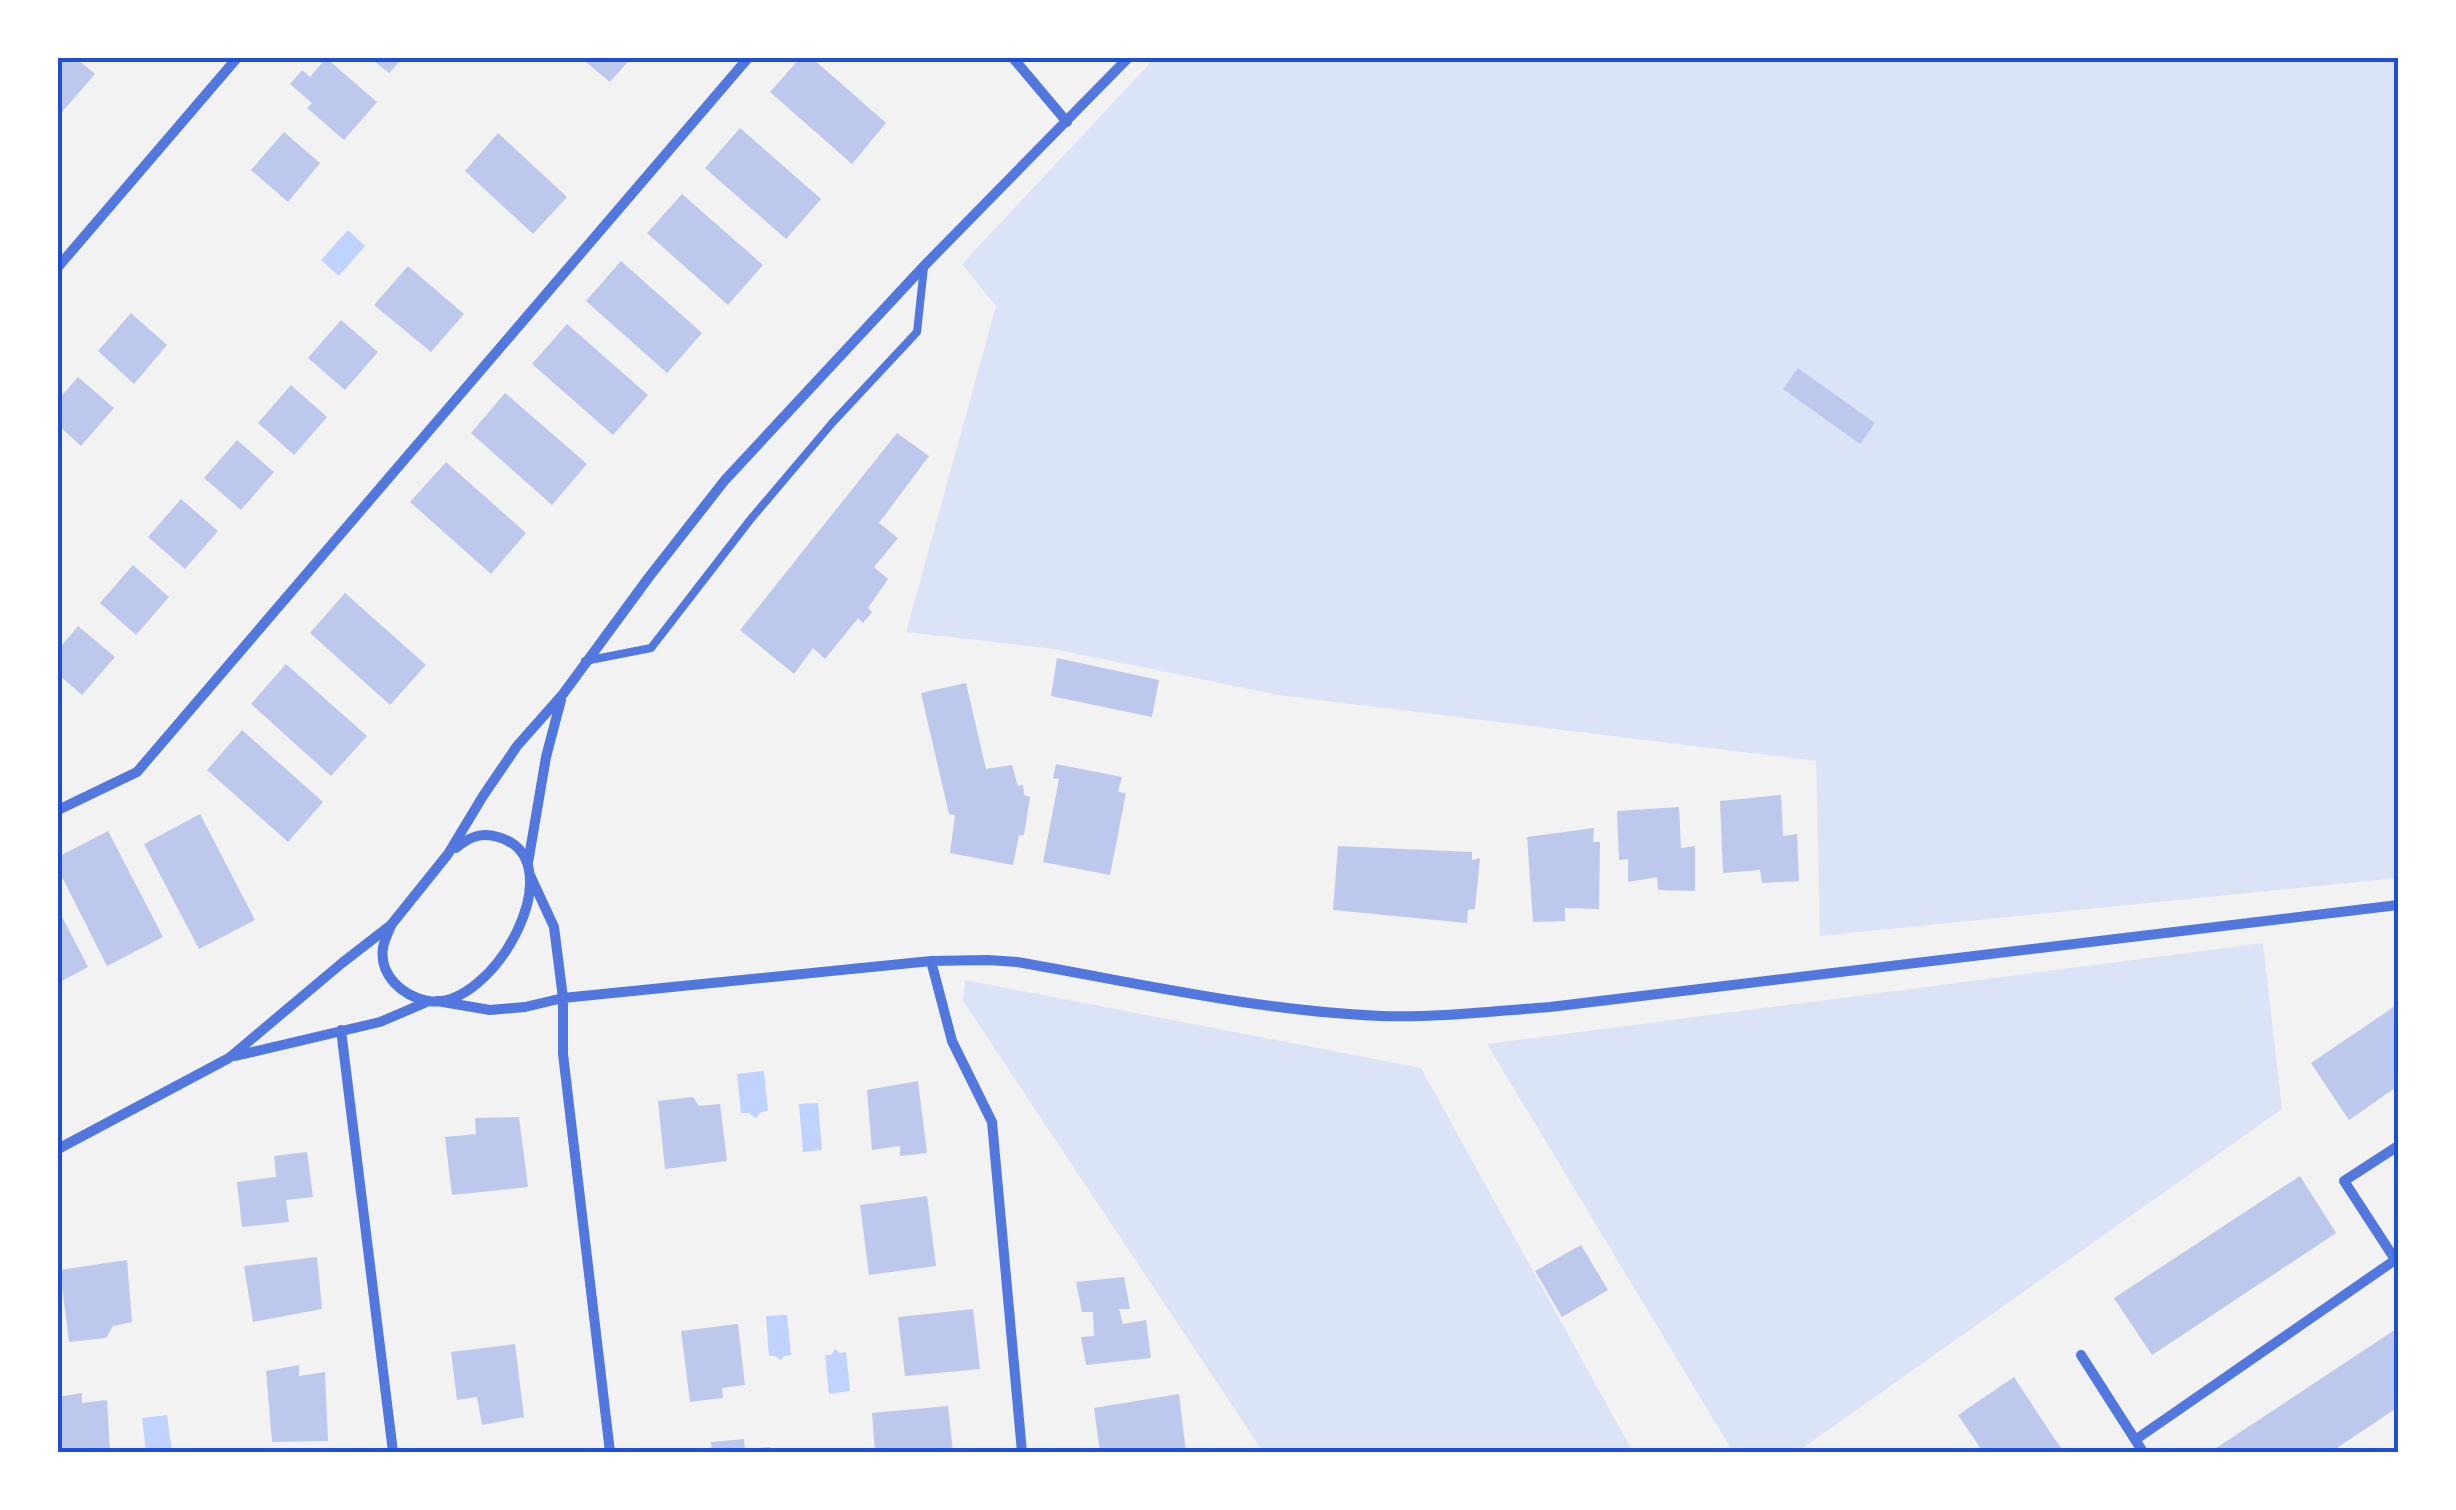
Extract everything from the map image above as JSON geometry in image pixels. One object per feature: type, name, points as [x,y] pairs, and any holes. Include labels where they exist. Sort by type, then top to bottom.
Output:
[{"type":"street","points":[[58,267],[237,58]]},
{"type":"street","points":[[58,810],[136,772],[748,58]]},
{"type":"street","points":[[1013,58],[1067,122]]},
{"type":"street","points":[[58,1149],[229,1058],[391,925],[448,854],[518,746],[563,694],[725,480],[924,266],[1128,58]]},
{"type":"street","points":[[229,1058],[380,1022],[461,994],[502,958],[519,929],[528,900],[546,757],[563,694]]},
{"type":"street","points":[[448,854],[468,838],[484,834],[502,837],[520,848],[554,928],[563,998],[563,1054],[610,1452]]},
{"type":"street","points":[[391,925],[383,946],[384,966],[395,985],[412,996],[490,1010],[563,998],[932,961],[988,960],[1244,1002],[1385,1016],[1461,1014],[1590,1002],[2398,905]]},
{"type":"street","points":[[932,961],[952,1041],[992,1122],[1022,1452]]},
{"type":"street","points":[[340,1030],[393,1452]]},
{"type":"street","points":[[2135,1440],[2397,1262],[2344,1181],[2398,1146]]},
{"type":"street","points":[[2082,1355],[2143,1452]]},
{"type":"lane","points":[[586,661],[651,648],[750,520],[917,332],[924,266]]},
{"type":"shaded area","points":[[1155,58],[2398,58],[2398,878],[1820,936],[1816,761],[1278,695],[1054,649],[906,632],[996,306],[962,264]]},
{"type":"shaded area","points":[[2263,943],[2282,1109],[1797,1452],[1733,1452],[1487,1044]]},
{"type":"shaded area","points":[[965,980],[1421,1068],[1633,1452],[1263,1452],[963,1001]]},
{"type":"water","points":[[348,230],[365,246],[339,276],[321,260]]},
{"type":"water","points":[[764,1071],[768,1111],[756,1118],[741,1113],[737,1074]]},
{"type":"water","points":[[818,1103],[822,1150],[803,1152],[799,1104]]},
{"type":"water","points":[[787,1315],[791,1355],[781,1360],[769,1356],[766,1316]]},
{"type":"water","points":[[835,1349],[846,1352],[850,1391],[829,1394],[825,1355],[831,1355]]},
{"type":"water","points":[[167,1415],[172,1452],[146,1452],[142,1418]]},
{"type":"building","points":[[58,58],[76,58],[95,74],[62,112],[58,108]]},
{"type":"building","points":[[326,58],[377,102],[344,140],[307,108],[312,103],[290,84],[302,70],[310,77]]},
{"type":"building","points":[[370,58],[403,58],[389,73]]},
{"type":"building","points":[[581,58],[631,58],[610,82]]},
{"type":"building","points":[[800,58],[812,58],[886,123],[852,164],[770,92]]},
{"type":"building","points":[[740,128],[821,199],[786,239],[705,168]]},
{"type":"building","points":[[284,132],[320,163],[288,202],[251,170]]},
{"type":"building","points":[[498,133],[567,197],[533,234],[465,171]]},
{"type":"building","points":[[682,194],[763,265],[728,305],[647,233]]},
{"type":"building","points":[[621,261],[702,333],[667,373],[586,301]]},
{"type":"building","points":[[408,266],[464,314],[431,352],[374,305]]},
{"type":"building","points":[[131,313],[167,345],[134,384],[98,351]]},
{"type":"building","points":[[341,320],[378,352],[345,390],[308,358]]},
{"type":"building","points":[[567,324],[648,395],[613,435],[532,364]]},
{"type":"building","points":[[1798,368],[1875,423],[1860,444],[1783,389]]},
{"type":"building","points":[[78,377],[114,408],[81,446],[58,425],[58,400]]},
{"type":"building","points":[[291,385],[327,417],[294,455],[258,423]]},
{"type":"building","points":[[505,393],[587,464],[552,505],[471,433]]},
{"type":"building","points":[[897,433],[929,456],[879,523],[898,538],[874,567],[888,579],[868,608],[872,612],[863,623],[858,618],[825,659],[813,648],[794,674],[740,630]]},
{"type":"building","points":[[237,440],[274,472],[241,510],[204,478]]},
{"type":"building","points":[[446,462],[526,533],[491,574],[410,502]]},
{"type":"building","points":[[181,499],[218,531],[185,569],[148,537]]},
{"type":"building","points":[[133,565],[169,597],[136,635],[100,603]]},
{"type":"building","points":[[345,593],[426,665],[390,705],[310,633]]},
{"type":"building","points":[[78,626],[115,657],[82,695],[58,674],[58,650]]},
{"type":"building","points":[[1057,658],[1159,680],[1152,717],[1051,696]]},
{"type":"building","points":[[286,664],[367,736],[331,776],[251,704]]},
{"type":"building","points":[[966,683],[986,769],[1012,765],[1018,786],[1023,785],[1024,795],[1030,797],[1024,835],[1019,835],[1013,865],[950,853],[955,815],[949,814],[921,693]]},
{"type":"building","points":[[242,730],[323,802],[288,842],[207,770]]},
{"type":"building","points":[[1056,764],[1122,777],[1118,792],[1126,793],[1110,875],[1043,862],[1059,779],[1053,778]]},
{"type":"building","points":[[1781,795],[1783,836],[1797,834],[1799,881],[1762,883],[1760,870],[1723,873],[1720,801]]},
{"type":"building","points":[[1679,807],[1681,848],[1695,846],[1695,891],[1658,890],[1657,877],[1628,882],[1628,859],[1619,860],[1617,811]]},
{"type":"building","points":[[200,814],[255,920],[199,949],[144,844]]},
{"type":"building","points":[[1594,828],[1593,842],[1600,842],[1599,909],[1565,908],[1565,921],[1533,922],[1527,837]]},
{"type":"building","points":[[108,831],[163,937],[107,966],[58,869],[58,857]]},
{"type":"building","points":[[1338,846],[1472,852],[1472,860],[1480,858],[1475,909],[1468,910],[1467,923],[1333,910]]},
{"type":"building","points":[[58,909],[88,967],[58,983]]},
{"type":"building","points":[[2398,1004],[2398,1086],[2349,1120],[2311,1063]]},
{"type":"building","points":[[918,1081],[927,1153],[900,1156],[900,1146],[872,1150],[867,1090]]},
{"type":"building","points":[[693,1097],[699,1106],[720,1104],[727,1161],[665,1169],[658,1101]]},
{"type":"building","points":[[519,1117],[528,1187],[452,1195],[445,1137],[476,1134],[475,1118]]},
{"type":"building","points":[[307,1152],[313,1197],[286,1200],[289,1222],[242,1227],[237,1182],[276,1177],[274,1156]]},
{"type":"building","points":[[2300,1176],[2336,1233],[2152,1355],[2114,1298]]},
{"type":"building","points":[[927,1196],[936,1266],[869,1275],[860,1205]]},
{"type":"building","points":[[1581,1245],[1608,1290],[1562,1317],[1535,1271]]},
{"type":"building","points":[[317,1257],[322,1309],[253,1322],[244,1266]]},
{"type":"building","points":[[127,1260],[132,1322],[113,1326],[106,1338],[69,1342],[60,1270]]},
{"type":"building","points":[[1124,1277],[1130,1309],[1119,1309],[1123,1324],[1146,1320],[1151,1358],[1086,1365],[1081,1337],[1094,1336],[1093,1312],[1082,1312],[1076,1282]]},
{"type":"building","points":[[973,1309],[980,1369],[905,1376],[898,1317]]},
{"type":"building","points":[[738,1324],[745,1385],[722,1388],[723,1398],[690,1402],[681,1331]]},
{"type":"building","points":[[2396,1329],[2398,1407],[2331,1452],[2210,1452]]},
{"type":"building","points":[[515,1344],[524,1417],[482,1425],[477,1397],[457,1400],[451,1352]]},
{"type":"building","points":[[299,1365],[299,1376],[325,1372],[328,1441],[272,1442],[266,1371]]},
{"type":"building","points":[[2014,1377],[2064,1452],[1983,1452],[1958,1415]]},
{"type":"building","points":[[82,1393],[82,1403],[107,1400],[110,1452],[58,1452],[58,1397]]},
{"type":"building","points":[[1179,1394],[1186,1452],[1100,1452],[1094,1408]]},
{"type":"building","points":[[948,1406],[953,1452],[875,1452],[872,1413]]},
{"type":"building","points":[[744,1439],[745,1449],[770,1447],[770,1452],[712,1452],[711,1442]]}]
